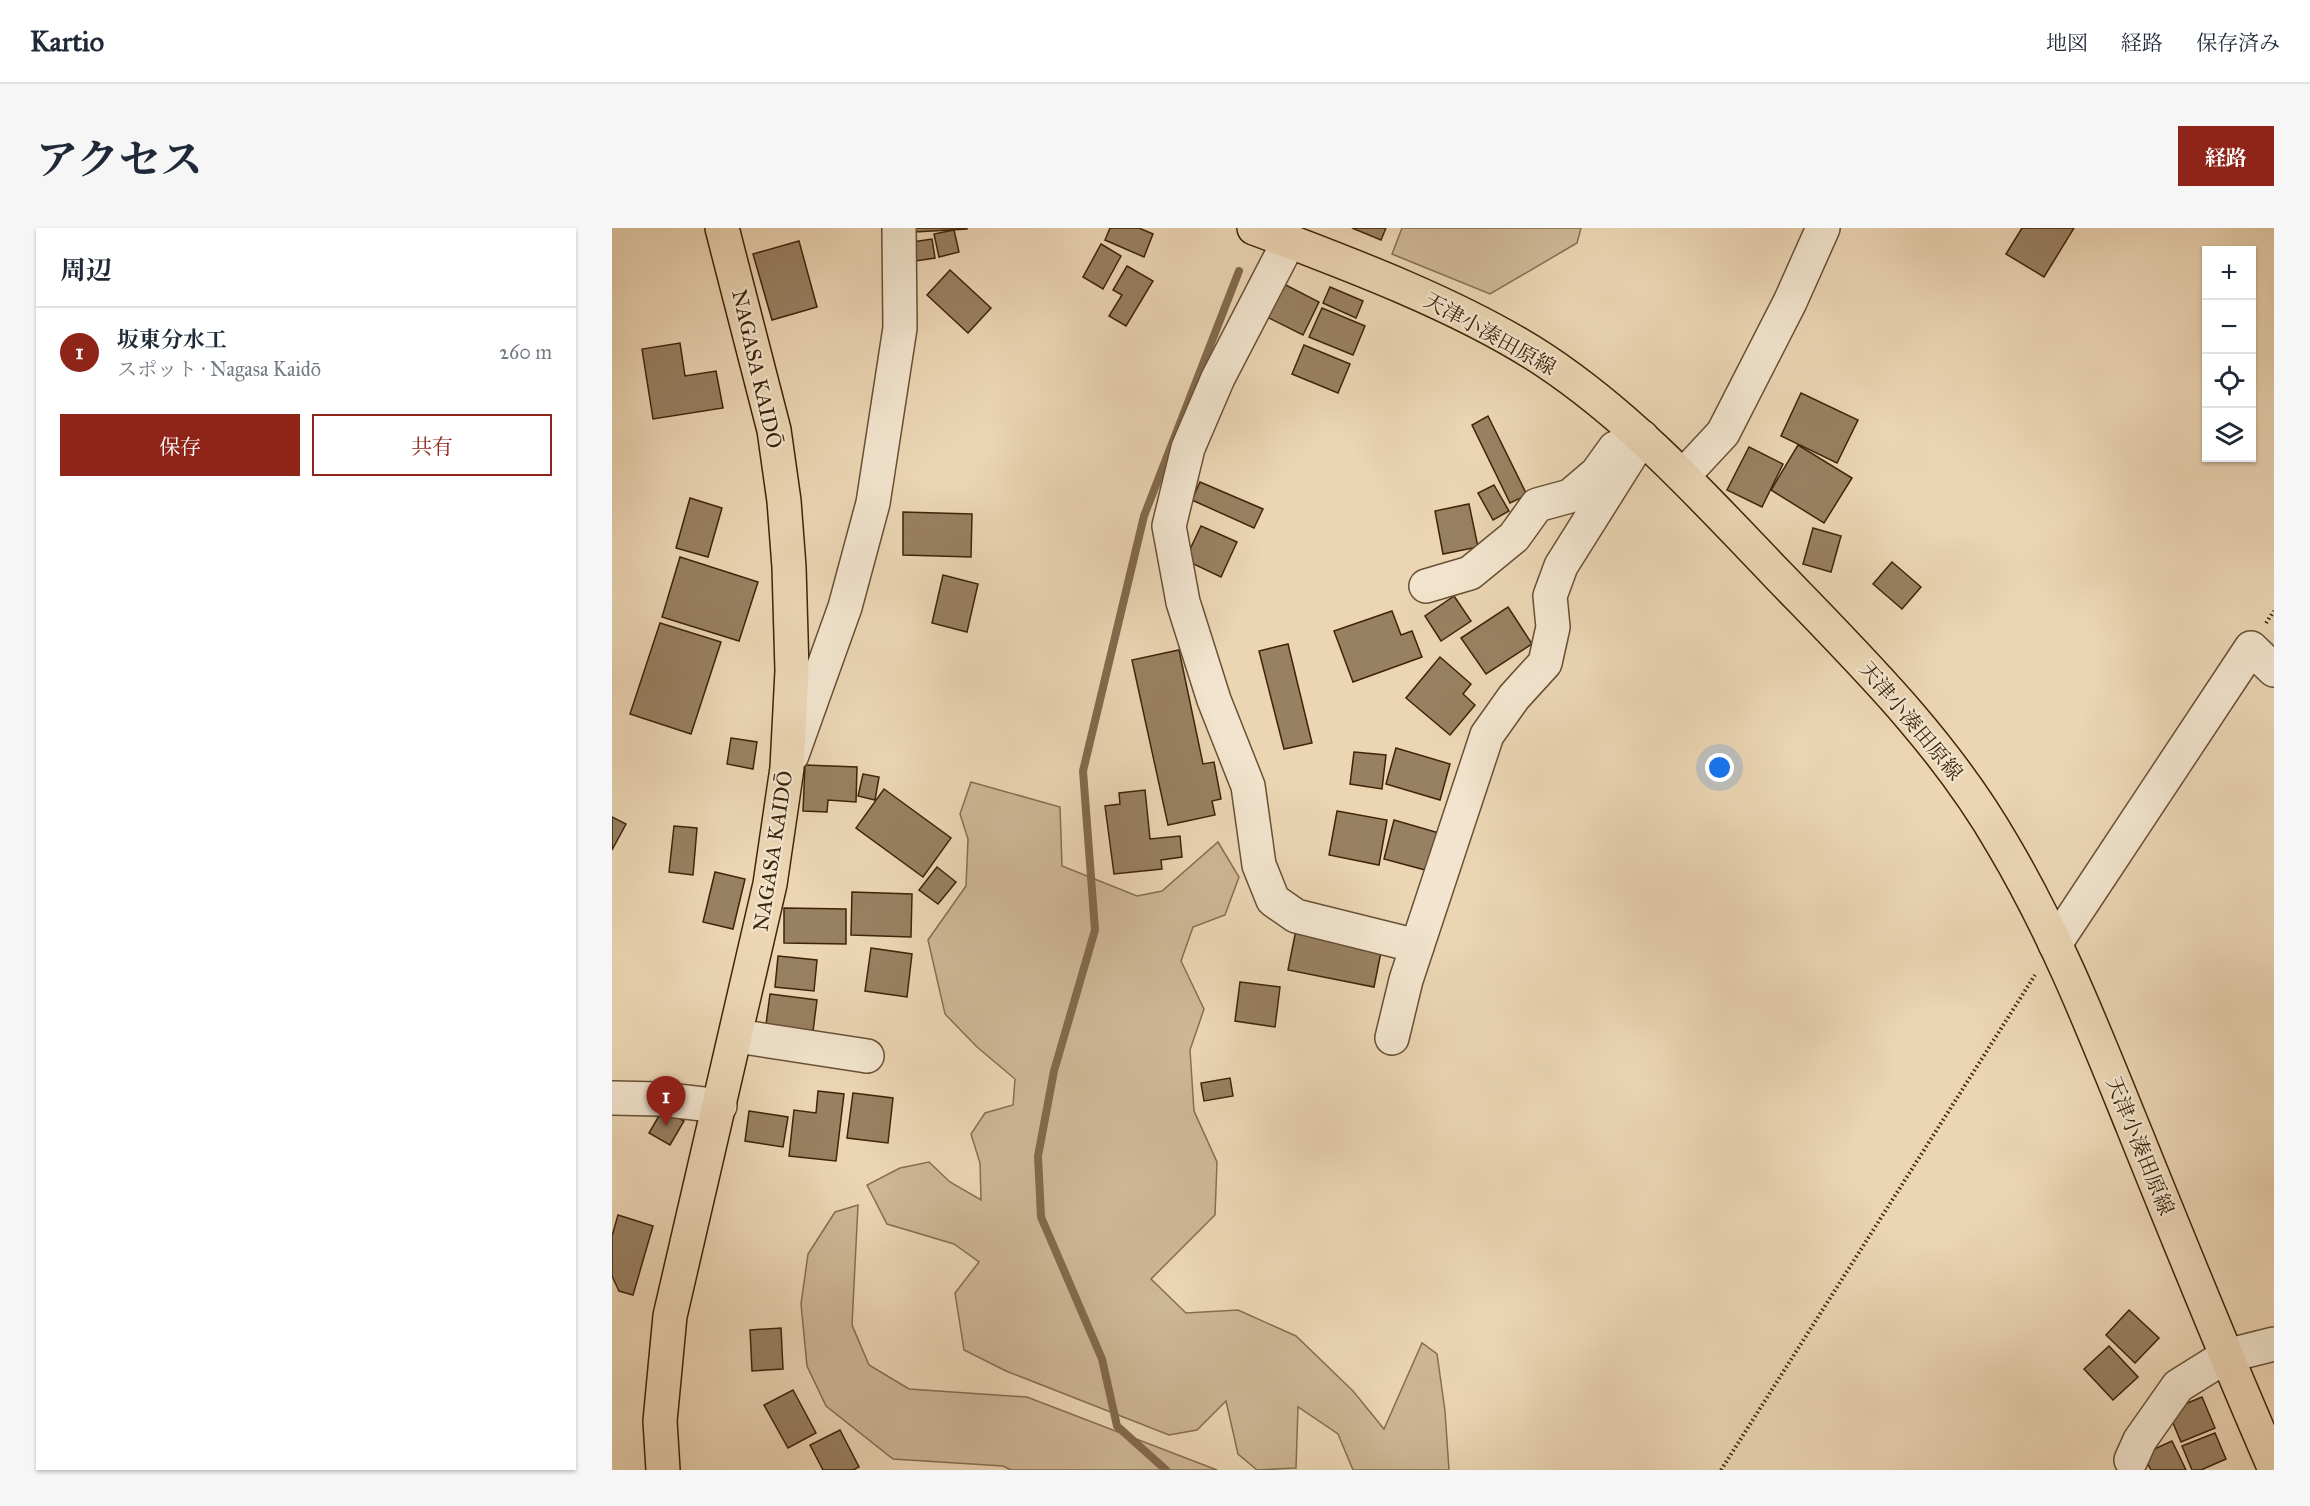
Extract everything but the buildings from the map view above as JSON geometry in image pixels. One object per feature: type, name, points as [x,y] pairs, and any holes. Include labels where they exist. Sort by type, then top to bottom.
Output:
[{"type":"main road","name":"NAGASA KAIDŌ","points":[[663,1470],[660,1421],[670,1316],[693,1211],[737,1036],[770,884],[787,768],[792,671],[784,501],[774,430],[722,228]]},
{"type":"main road","name":"天津小湊田原線","points":[[1254,228],[1416,294],[1541,358],[1636,432],[1683,476],[1889,690],[1955,770],[2005,847],[2055,944],[2100,1046],[2226,1356],[2274,1467]]},
{"type":"street","points":[[787,768],[845,607],[873,503],[900,328],[899,228]]},
{"type":"street","points":[[1683,476],[1723,433],[1790,302],[1823,228]]},
{"type":"street","points":[[1289,241],[1218,378],[1188,448],[1169,526],[1183,602],[1214,700],[1248,786],[1259,865],[1273,900],[1296,916],[1417,946]]},
{"type":"street","points":[[1426,586],[1470,573],[1514,537],[1537,505],[1570,496],[1597,473],[1636,432]]},
{"type":"street","points":[[1392,1038],[1417,946],[1487,735],[1514,697],[1545,663],[1553,627],[1550,596],[1561,566],[1636,432]]},
{"type":"street","points":[[2055,944],[2251,648],[2274,670]]},
{"type":"street","points":[[737,1036],[867,1056]]},
{"type":"street","points":[[612,1098],[660,1099],[720,1106]]},
{"type":"street","points":[[2131,1460],[2140,1440],[2178,1386],[2226,1356],[2274,1344]]},
{"type":"path","points":[[1721,1470],[2055,944]]},
{"type":"shaded area","points":[[1402,228],[1581,228],[1577,243],[1490,294],[1392,254]]},
{"type":"shaded area","points":[[971,782],[1060,807],[1062,866],[1137,896],[1162,891],[1218,842],[1239,877],[1225,915],[1193,927],[1181,961],[1204,1009],[1190,1050],[1194,1111],[1217,1162],[1215,1215],[1151,1279],[1186,1313],[1238,1310],[1296,1336],[1353,1391],[1384,1429],[1422,1343],[1437,1354],[1445,1411],[1449,1470],[1353,1470],[1338,1434],[1298,1407],[1296,1468],[1257,1470],[1238,1454],[1226,1401],[1197,1430],[1169,1435],[1006,1371],[964,1350],[955,1293],[979,1262],[954,1244],[887,1224],[867,1185],[900,1168],[929,1162],[950,1182],[981,1200],[980,1163],[971,1134],[985,1113],[1013,1105],[1015,1079],[977,1047],[945,1014],[928,940],[966,886],[968,839],[960,814]]},
{"type":"shaded area","points":[[858,1205],[852,1325],[869,1365],[909,1389],[1027,1397],[1217,1470],[1011,1470],[1003,1466],[893,1459],[826,1406],[807,1366],[801,1304],[808,1254],[835,1212]]},
{"type":"waterway","points":[[1166,1470],[1117,1426],[1102,1359],[1041,1217],[1038,1156],[1054,1071],[1095,930],[1083,771],[1144,516],[1239,271]]},
{"type":"place","name":"坂東分水工","points":[[666,1126]]}]
